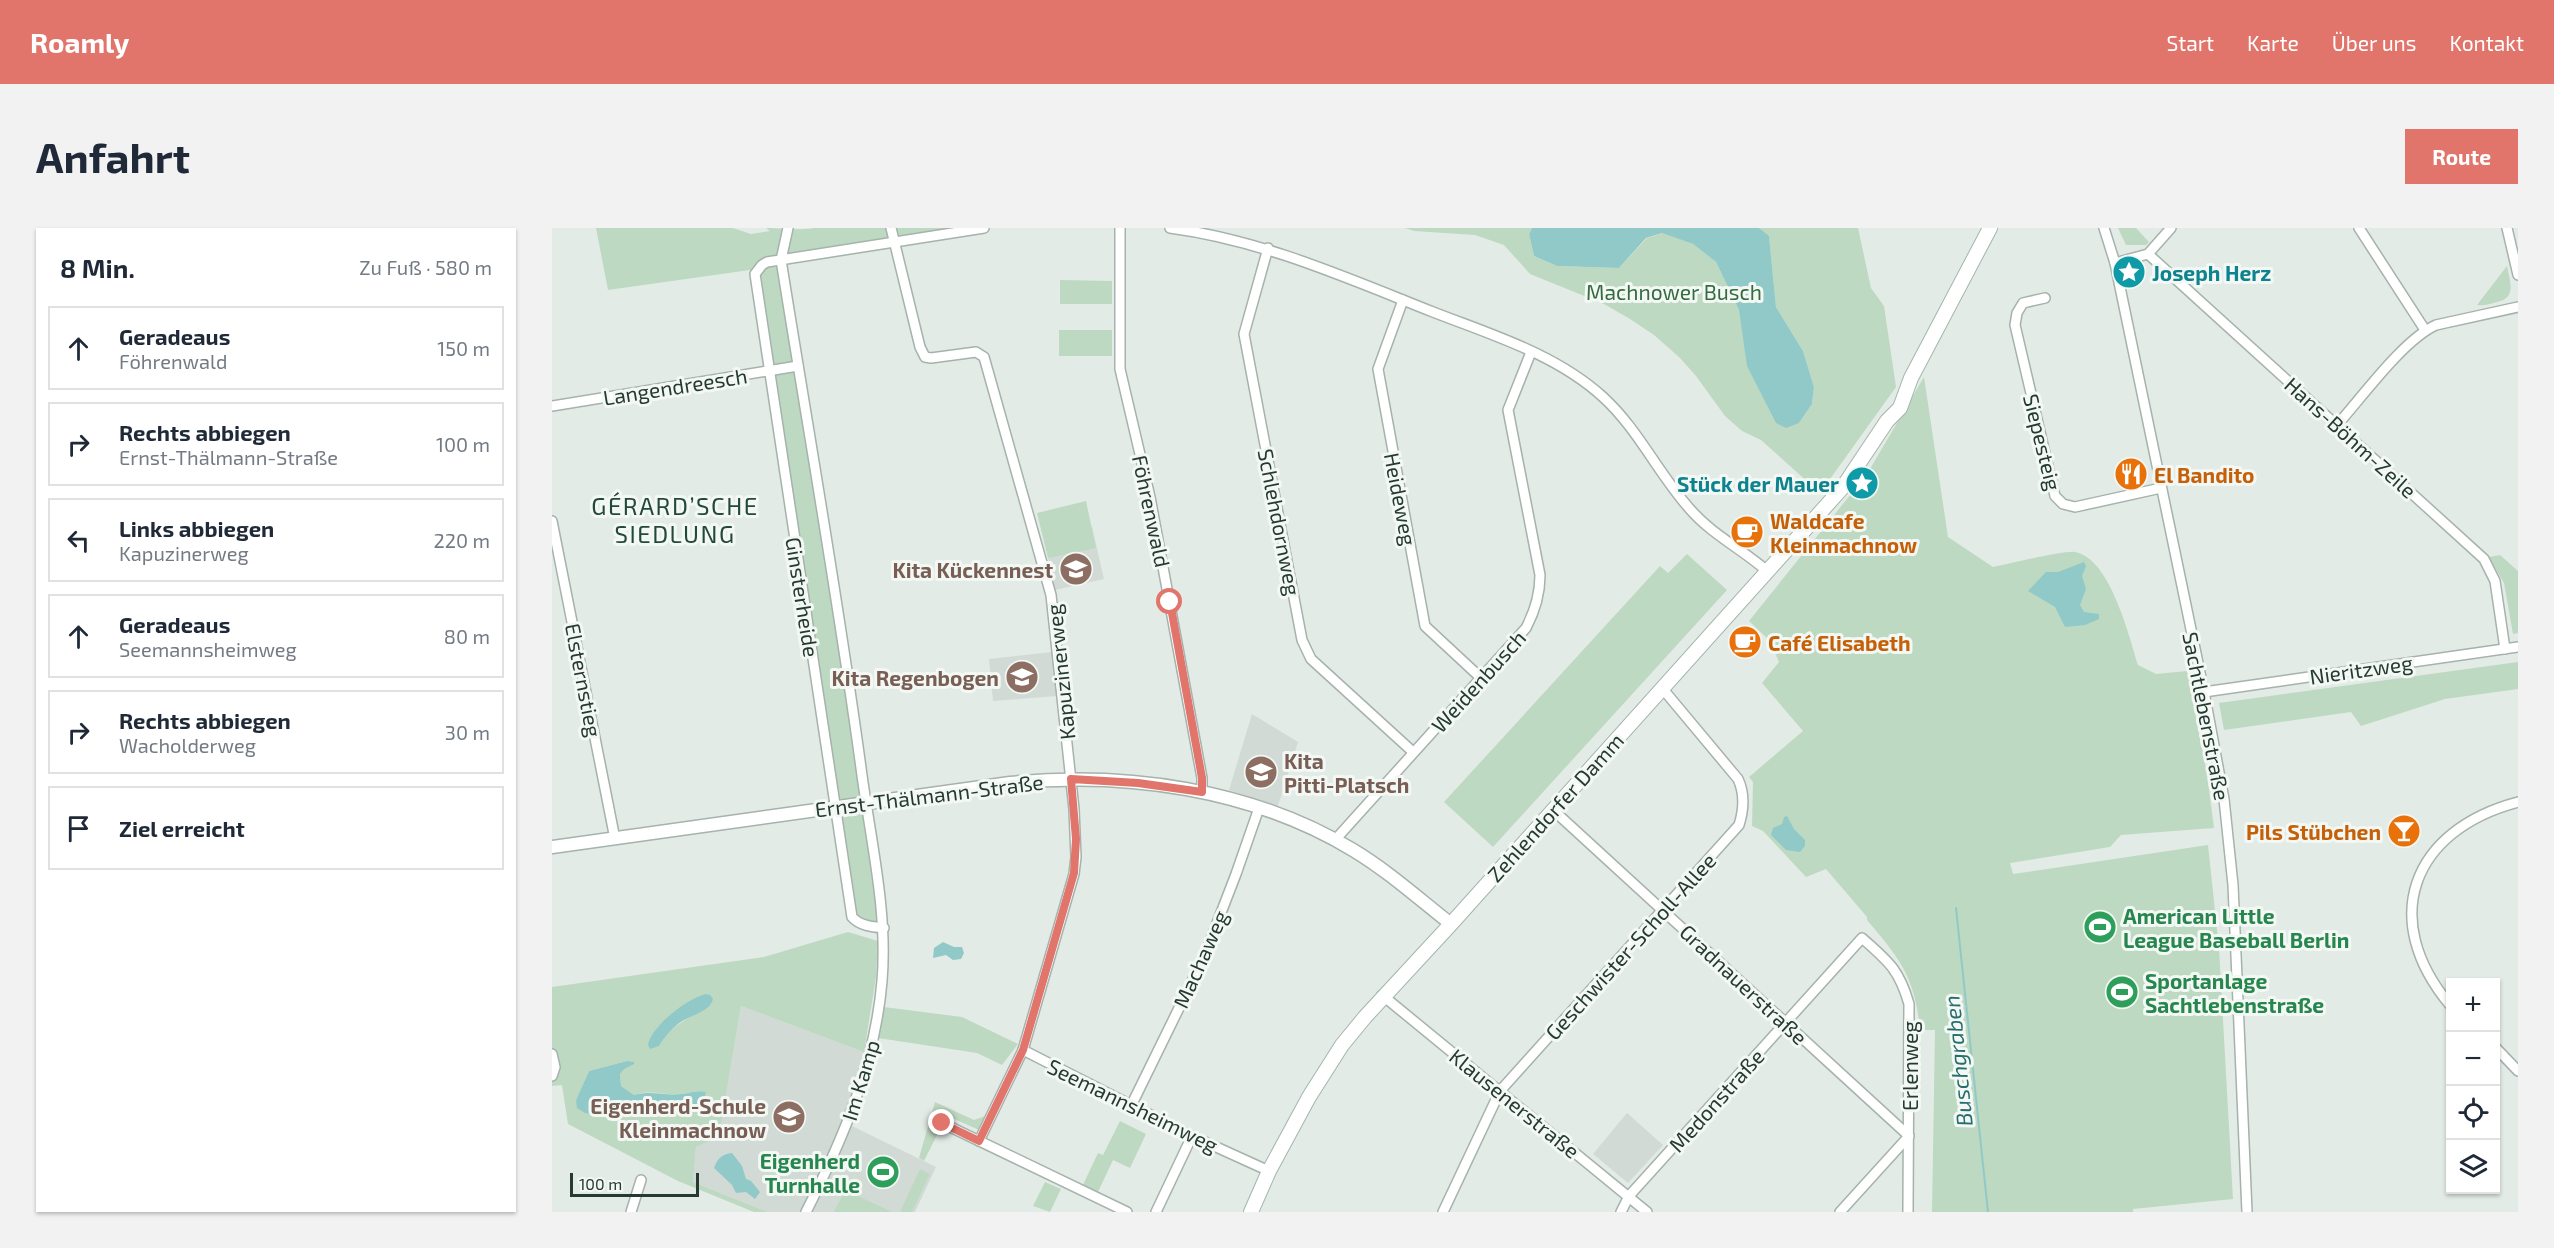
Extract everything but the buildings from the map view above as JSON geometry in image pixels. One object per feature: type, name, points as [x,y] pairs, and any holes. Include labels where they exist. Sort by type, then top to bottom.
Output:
[{"type":"main road","name":"Zehlendorfer Damm","points":[[1251,1212],[1269,1171],[1309,1097],[1342,1046],[1382,995],[1451,924],[1552,808],[1843,487],[1898,403],[1990,228]]},
{"type":"street","name":"Ginsterheide","points":[[788,228],[781,260],[853,708],[884,928],[879,1011]]},
{"type":"street","points":[[891,228],[893,241]]},
{"type":"street","points":[[781,260],[984,228]]},
{"type":"street","name":"Föhrenwald","points":[[1120,228],[1120,369],[1163,561],[1202,778],[1202,792]]},
{"type":"street","points":[[1170,228],[1195,231],[1268,248],[1403,300],[1531,352],[1569,370],[1625,419],[1691,510],[1717,534],[1767,571]]},
{"type":"street","name":"Sachtlebenstraße","points":[[2104,228],[2115,262],[2224,799],[2233,885],[2247,1212]]},
{"type":"street","points":[[2115,262],[2148,254],[2171,228]]},
{"type":"street","points":[[2359,228],[2425,330]]},
{"type":"street","points":[[2507,228],[2518,275]]},
{"type":"street","name":"Kapuzinerweg","points":[[893,241],[920,347],[925,357],[976,352],[984,357],[1052,595],[1076,839],[1074,873],[1023,1050]]},
{"type":"street","name":"Schlehdornweg","points":[[1268,248],[1244,334],[1302,640],[1311,659],[1413,752]]},
{"type":"street","name":"Hans-Böhm-Zeile","points":[[2148,254],[2484,559],[2495,581],[2505,649]]},
{"type":"street","name":"Ginsterheide","points":[[781,260],[762,265],[755,274],[835,807],[852,917],[866,925],[884,928]]},
{"type":"street","name":"Siepesteig","points":[[2045,297],[2023,303],[2017,313],[2015,325],[2055,496],[2062,504],[2075,507],[2161,488]]},
{"type":"street","name":"Heideweg","points":[[1403,300],[1378,369],[1425,627],[1481,678]]},
{"type":"street","points":[[2337,425],[2390,365],[2425,330],[2436,325],[2518,307]]},
{"type":"street","name":"Weidenbusch","points":[[1335,840],[1526,628],[1538,600],[1540,575],[1508,410],[1531,352]]},
{"type":"street","name":"Langendreesch","points":[[552,406],[798,366]]},
{"type":"street","name":"Elsternstieg","points":[[552,521],[615,839]]},
{"type":"street","name":"Nieritzweg","points":[[2204,692],[2518,647]]},
{"type":"street","name":"Geschwister-Scholl-Allee","points":[[1443,1212],[1500,1091],[1739,825],[1743,791],[1738,779],[1662,688]]},
{"type":"street","name":"Ernst-Thälmann-Straße","points":[[552,847],[1010,783],[1071,779],[1156,785],[1202,792],[1259,808],[1335,840],[1371,862],[1451,924]]},
{"type":"street","points":[[2446,998],[2430,976],[2416,944],[2412,916],[2419,880],[2438,846],[2457,828],[2480,814],[2518,802]]},
{"type":"street","name":"Machaweg","points":[[1131,1106],[1209,946],[1259,808]]},
{"type":"street","name":"Gradnauerstraße","points":[[1552,808],[1909,1136]]},
{"type":"street","name":"Medonstraße","points":[[1621,1212],[1629,1196],[1862,938]]},
{"type":"street","name":"Erlenweg","points":[[1862,938],[1894,967],[1903,984],[1909,1004],[1908,1212]]},
{"type":"street","name":"Klausenerstraße","points":[[1382,995],[1647,1212]]},
{"type":"street","name":"Im Kamp","points":[[806,1212],[860,1091],[879,1011]]},
{"type":"street","name":"Seemannsheimweg","points":[[979,1141],[1023,1050],[1131,1106],[1269,1171]]},
{"type":"street","points":[[2500,1052],[2518,1071]]},
{"type":"street","points":[[552,1054],[555,1067],[552,1076]]},
{"type":"street","points":[[942,1123],[1127,1212]]},
{"type":"street","points":[[1156,1212],[1192,1136]]},
{"type":"street","points":[[1840,1212],[1909,1136]]},
{"type":"street","points":[[631,1212],[641,1180]]},
{"type":"shaded area","name":"Kita Kückennest","points":[[1092,527],[1104,579],[1055,590],[1044,538]]},
{"type":"shaded area","name":"Kita Regenbogen","points":[[1052,652],[1056,696],[993,701],[989,659]]},
{"type":"shaded area","name":"Kita Pitti-Platsch","points":[[1252,714],[1298,742],[1278,806],[1229,790]]},
{"type":"shaded area","name":"Eigenherd-Schule Kleinmachnow","points":[[741,1006],[875,1056],[852,1126],[936,1167],[915,1212],[768,1212],[693,1182],[696,1147],[719,1137]]},
{"type":"shaded area","points":[[1627,1113],[1663,1145],[1628,1183],[1593,1154]]},
{"type":"green space","points":[[596,228],[733,228],[751,234],[770,231],[766,228],[984,228],[782,260],[884,928],[856,921],[757,269],[608,290]]},
{"type":"green space","name":"Machnower Busch","points":[[1405,228],[1532,228],[1529,234],[1534,256],[1557,266],[1619,268],[1647,238],[1663,233],[1693,244],[1716,262],[1739,310],[1743,328],[1794,423],[1799,423],[1812,404],[1814,387],[1803,351],[1776,307],[1769,237],[1759,228],[1858,228],[1871,288],[1884,306],[1896,387],[1820,493],[1761,440],[1742,431],[1725,416],[1680,358],[1654,335],[1630,319],[1604,304],[1530,274],[1504,245],[1475,235],[1414,231]]},
{"type":"green space","points":[[2118,228],[2136,228],[2149,242],[2146,245],[2126,245]]},
{"type":"green space","points":[[2507,266],[2511,288],[2507,297],[2485,305],[2477,305]]},
{"type":"green space","points":[[1060,280],[1112,281],[1112,304],[1060,304]]},
{"type":"green space","points":[[1059,330],[1112,330],[1112,356],[1059,356]]},
{"type":"green space","points":[[1924,377],[1948,537],[1993,567],[2069,552],[2087,557],[2108,583],[2123,618],[2138,665],[2156,674],[2187,671],[2207,774],[2214,828],[2121,835],[2110,847],[2010,863],[2013,874],[2208,845],[2219,948],[2233,1199],[2133,1209],[2133,1212],[1932,1212],[1935,1030],[1920,1030],[1910,982],[1897,958],[1867,917],[1826,869],[1806,877],[1763,831],[1752,826],[1753,782],[1749,777],[1803,731],[1762,683],[1779,662],[1770,641],[1749,621],[1867,474]]},
{"type":"green space","points":[[1086,501],[1096,548],[1048,558],[1037,513]]},
{"type":"green space","points":[[1687,554],[1727,590],[1493,847],[1444,802],[1660,566],[1668,573]]},
{"type":"green space","points":[[2500,555],[2518,571],[2518,633],[2513,634],[2504,583],[2489,557]]},
{"type":"green space","points":[[2518,662],[2518,689],[2445,699],[2361,726],[2351,712],[2224,730],[2219,703]]},
{"type":"green space","points":[[848,932],[878,941],[876,977],[864,1052],[741,1006],[719,1137],[696,1147],[693,1182],[768,1212],[754,1212],[678,1181],[568,1124],[562,1085],[552,1086],[552,987],[764,957]],"holes":[[[692,1015],[669,1031],[659,1046],[657,1027]],[[627,1061],[620,1074],[621,1086],[634,1095],[703,1091],[706,1092],[704,1103],[700,1106],[656,1114],[606,1109],[576,1100],[589,1071]]]},
{"type":"green space","points":[[884,1007],[962,1017],[1018,1044],[1002,1065],[977,1053],[878,1038]]},
{"type":"green space","points":[[935,1102],[974,1120],[985,1116],[979,1130],[950,1117],[947,1122],[944,1121],[924,1161],[919,1158]]},
{"type":"green space","points":[[1120,1121],[1146,1134],[1130,1168],[1113,1160],[1097,1194],[1082,1187],[1098,1153],[1103,1155]]},
{"type":"green space","points":[[920,1169],[930,1174],[912,1212],[900,1212]]},
{"type":"green space","points":[[1045,1182],[1061,1189],[1050,1212],[1033,1206]]},
{"type":"green space","points":[[845,1190],[892,1212],[834,1212]]},
{"type":"water","points":[[1532,228],[1759,228],[1769,236],[1776,307],[1803,351],[1814,387],[1812,404],[1799,423],[1786,428],[1776,423],[1747,366],[1739,310],[1716,262],[1693,244],[1662,233],[1646,238],[1619,268],[1557,266],[1534,256],[1529,234]]},
{"type":"water","points":[[2084,562],[2086,566],[2082,576],[2086,589],[2080,605],[2084,612],[2099,614],[2099,619],[2085,625],[2065,627],[2055,607],[2028,591],[2046,572],[2058,572]]},
{"type":"water","points":[[1787,816],[1794,829],[1805,840],[1805,846],[1800,852],[1786,850],[1771,835],[1773,828],[1782,824],[1784,817]]},
{"type":"water","points":[[943,942],[954,947],[962,947],[964,953],[961,959],[953,960],[946,955],[933,958],[934,948]]},
{"type":"water","points":[[706,994],[713,999],[708,1008],[682,1021],[670,1031],[659,1046],[650,1049],[648,1045],[651,1038],[671,1014],[690,1001]]},
{"type":"water","points":[[627,1061],[634,1062],[634,1064],[620,1074],[621,1086],[634,1095],[703,1091],[706,1092],[704,1103],[700,1106],[655,1114],[606,1109],[593,1114],[585,1113],[577,1108],[576,1100],[589,1071]]},
{"type":"water","points":[[732,1153],[742,1166],[746,1179],[751,1181],[760,1192],[755,1199],[746,1192],[736,1193],[732,1185],[714,1168],[720,1158]]},
{"type":"waterway","name":"Buschgraben","points":[[1956,908],[1988,1212]]},
{"type":"place","name":"Joseph Herz","points":[[2129,272]]},
{"type":"place","name":"El Bandito","points":[[2131,474]]},
{"type":"place","name":"Stück der Mauer","points":[[1862,483]]},
{"type":"place","name":"Waldcafe Kleinmachnow","points":[[1747,532]]},
{"type":"place","name":"Kita Kückennest","points":[[1076,569]]},
{"type":"place","name":"Café Elisabeth","points":[[1745,642]]},
{"type":"place","name":"Kita Regenbogen","points":[[1022,677]]},
{"type":"place","name":"Kita Pitti-Platsch","points":[[1261,772]]},
{"type":"place","name":"Pils Stübchen","points":[[2404,831]]},
{"type":"place","name":"American Little League Baseball Berlin","points":[[2100,927]]},
{"type":"place","name":"Sportanlage Sachtlebenstraße","points":[[2122,992]]},
{"type":"place","name":"Eigenherd-Schule Kleinmachnow","points":[[789,1117]]},
{"type":"place","name":"Eigenherd Turnhalle","points":[[883,1172]]},
{"type":"district","name":"GÉRARD’SCHE SIEDLUNG","points":[[675,519]]},
{"type":"route","points":[[942,1123],[979,1141],[1023,1050],[1074,873],[1076,839],[1071,779],[1138,783],[1202,792],[1202,778],[1170,602]]}]
